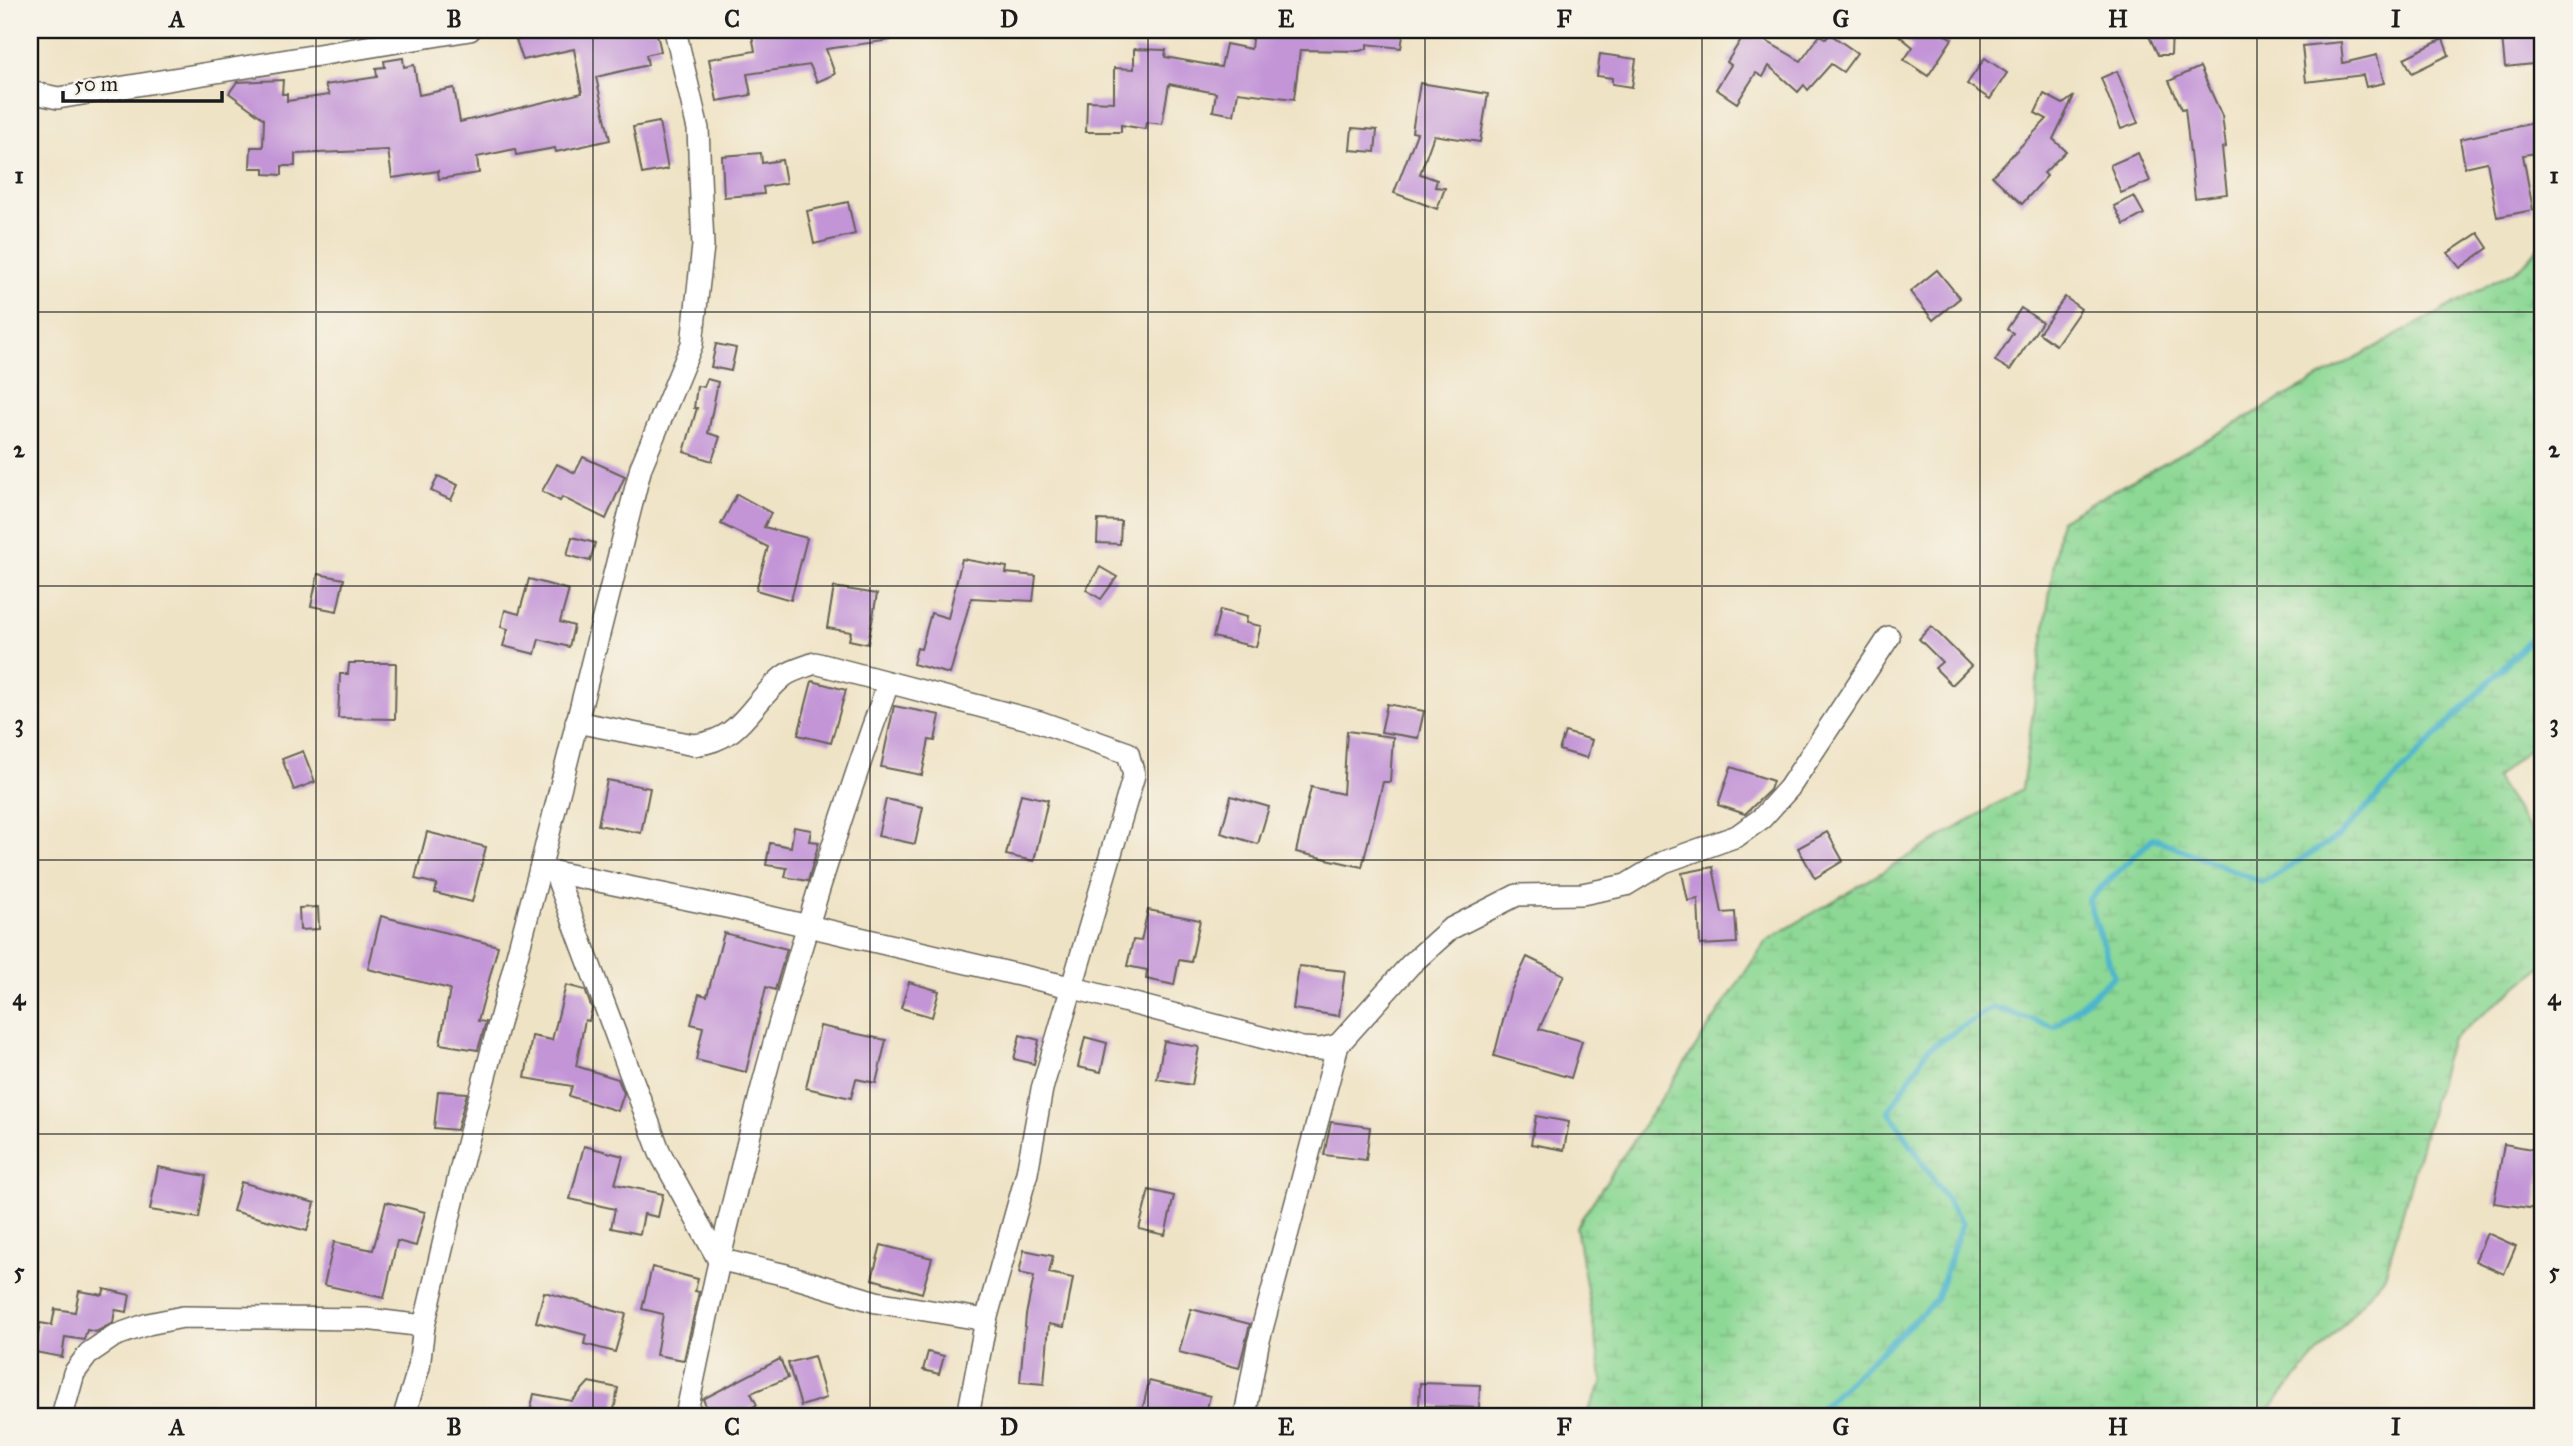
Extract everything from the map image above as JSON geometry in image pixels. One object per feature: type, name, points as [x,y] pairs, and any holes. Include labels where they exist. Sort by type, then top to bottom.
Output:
[{"type":"street","points":[[30,92],[58,98],[387,37],[470,30]]},
{"type":"street","points":[[404,1416],[419,1367],[424,1326],[463,1159],[548,872],[576,722],[640,467],[692,344],[703,246],[698,142],[675,30]]},
{"type":"street","points":[[1245,1416],[1258,1343],[1338,1045],[1410,965],[1450,929],[1517,895],[1582,894],[1626,885],[1664,863],[1737,836],[1762,818],[1789,788],[1889,636]]},
{"type":"street","points":[[576,722],[694,745],[712,743],[741,726],[785,675],[815,663],[1040,722],[1128,753],[1134,775],[1042,1089],[1027,1173],[986,1320],[968,1416]]},
{"type":"street","points":[[686,1416],[718,1259],[758,1099],[845,801],[888,684]]},
{"type":"street","points":[[548,872],[808,926],[1070,987],[1302,1048],[1320,1049],[1338,1045]]},
{"type":"street","points":[[548,872],[660,1153],[718,1259],[786,1275],[876,1303],[986,1320]]},
{"type":"street","points":[[62,1416],[74,1373],[89,1353],[114,1336],[148,1324],[183,1317],[366,1319],[424,1326]]},
{"type":"green space","points":[[2543,241],[2543,737],[2495,778],[2543,850],[2543,966],[2450,1041],[2385,1276],[2266,1413],[2270,1416],[1585,1416],[1603,1382],[1576,1227],[1766,941],[2022,789],[2060,520],[2523,266]]},
{"type":"building","points":[[563,30],[656,30],[661,51],[646,55],[648,65],[596,77],[610,140],[556,152],[555,148],[516,155],[515,149],[477,157],[479,173],[439,179],[438,171],[392,178],[388,150],[295,154],[295,166],[282,166],[282,175],[264,174],[264,168],[250,168],[251,147],[263,147],[264,119],[229,93],[237,82],[283,80],[282,94],[287,94],[287,101],[329,95],[325,85],[377,77],[376,68],[385,67],[384,61],[403,58],[404,67],[414,65],[419,95],[454,88],[460,122],[582,93],[574,49],[523,60],[516,40]]},
{"type":"building","points":[[751,30],[891,30],[891,40],[826,49],[835,74],[817,82],[810,65],[747,74],[751,95],[717,101],[709,59],[755,51]]},
{"type":"building","points":[[1253,30],[1317,35],[1317,32],[1325,30],[1404,30],[1401,48],[1367,44],[1367,49],[1359,51],[1300,50],[1294,99],[1238,92],[1234,115],[1213,111],[1216,93],[1169,84],[1162,124],[1146,122],[1145,129],[1121,125],[1121,132],[1086,132],[1087,101],[1114,102],[1114,68],[1134,69],[1134,49],[1166,50],[1165,57],[1221,67],[1226,44],[1251,49]]},
{"type":"building","points":[[1747,30],[1801,61],[1820,35],[1826,39],[1830,34],[1857,53],[1843,72],[1831,64],[1808,90],[1804,85],[1798,92],[1769,66],[1763,77],[1756,73],[1737,103],[1716,89],[1731,65],[1727,62]]},
{"type":"building","points":[[1892,30],[1938,30],[1952,39],[1928,76],[1904,60],[1913,47]]},
{"type":"building","points":[[2146,30],[2172,30],[2171,55],[2158,55]]},
{"type":"building","points":[[2543,34],[2543,63],[2505,67],[2502,38]]},
{"type":"building","points":[[2443,39],[2449,55],[2412,73],[2404,58]]},
{"type":"building","points":[[2341,42],[2343,63],[2377,55],[2384,83],[2366,87],[2363,75],[2306,82],[2302,46]]},
{"type":"building","points":[[1600,54],[1636,59],[1632,87],[1612,84],[1612,78],[1597,76]]},
{"type":"building","points":[[1985,58],[2007,73],[1990,99],[1967,84]]},
{"type":"building","points":[[2200,67],[2222,116],[2227,194],[2195,198],[2185,108],[2182,109],[2169,81]]},
{"type":"building","points":[[2117,71],[2138,123],[2121,129],[2101,78]]},
{"type":"building","points":[[1420,83],[1488,94],[1480,142],[1434,135],[1420,174],[1437,180],[1435,187],[1445,188],[1437,209],[1394,193],[1417,133],[1412,132]]},
{"type":"building","points":[[2044,94],[2063,104],[2074,96],[2053,139],[2066,151],[2044,173],[2047,176],[2022,204],[1992,176],[2047,119],[2035,113]]},
{"type":"building","points":[[2543,121],[2543,152],[2523,155],[2533,210],[2497,217],[2487,162],[2465,167],[2460,139]]},
{"type":"building","points":[[659,122],[668,169],[642,174],[633,127]]},
{"type":"building","points":[[1352,128],[1377,130],[1375,152],[1350,150]]},
{"type":"building","points":[[761,153],[762,163],[782,160],[786,183],[763,187],[764,194],[724,197],[722,156]]},
{"type":"building","points":[[2138,153],[2150,181],[2121,193],[2110,165]]},
{"type":"building","points":[[2134,196],[2144,214],[2124,225],[2114,206]]},
{"type":"building","points":[[848,202],[855,234],[814,244],[807,211]]},
{"type":"building","points":[[2478,233],[2488,248],[2460,268],[2448,253]]},
{"type":"building","points":[[1937,270],[1960,298],[1933,320],[1910,292]]},
{"type":"building","points":[[2065,297],[2081,309],[2056,345],[2039,333]]},
{"type":"building","points":[[2021,308],[2042,322],[2010,370],[1995,361],[2013,333],[2007,329]]},
{"type":"building","points":[[716,344],[736,348],[731,371],[711,367]]},
{"type":"building","points":[[707,379],[718,382],[708,433],[720,437],[712,461],[684,452],[697,408],[694,408],[697,386],[704,387]]},
{"type":"building","points":[[583,457],[625,476],[606,519],[562,497],[560,501],[542,491],[557,464],[575,473]]},
{"type":"building","points":[[438,476],[458,485],[451,500],[431,491]]},
{"type":"building","points":[[737,494],[771,513],[764,527],[807,538],[791,600],[756,590],[768,547],[721,524]]},
{"type":"building","points":[[1098,520],[1121,521],[1120,544],[1097,543]]},
{"type":"building","points":[[572,537],[595,543],[590,561],[567,555]]},
{"type":"building","points":[[962,559],[1007,567],[1006,573],[1036,576],[1033,601],[971,598],[950,674],[913,664],[917,648],[921,649],[931,613],[948,618]]},
{"type":"building","points":[[1100,567],[1117,577],[1101,599],[1086,590]]},
{"type":"building","points":[[318,574],[344,579],[337,611],[311,606]]},
{"type":"building","points":[[529,579],[569,590],[560,622],[574,626],[569,647],[539,639],[535,654],[503,646],[508,629],[501,627],[505,610],[519,614]]},
{"type":"building","points":[[834,587],[877,594],[868,644],[849,640],[851,632],[827,628]]},
{"type":"building","points":[[1220,610],[1247,617],[1246,623],[1261,626],[1256,647],[1213,637]]},
{"type":"building","points":[[1931,626],[1971,666],[1952,685],[1935,668],[1942,662],[1919,639]]},
{"type":"building","points":[[349,663],[396,663],[395,719],[338,718],[340,674],[348,674]]},
{"type":"building","points":[[812,681],[846,690],[831,743],[798,735]]},
{"type":"building","points":[[1387,704],[1424,711],[1418,738],[1381,732]]},
{"type":"building","points":[[894,706],[940,715],[935,741],[929,740],[922,775],[881,767]]},
{"type":"building","points":[[1347,731],[1393,737],[1390,782],[1383,782],[1362,867],[1296,852],[1311,787],[1343,794]]},
{"type":"building","points":[[1565,732],[1592,740],[1587,758],[1559,750]]},
{"type":"building","points":[[303,751],[315,782],[294,790],[282,759]]},
{"type":"building","points":[[1731,767],[1773,781],[1770,790],[1745,814],[1718,805]]},
{"type":"building","points":[[607,780],[650,788],[641,833],[598,825]]},
{"type":"building","points":[[1021,794],[1048,800],[1034,861],[1006,855]]},
{"type":"building","points":[[1231,796],[1269,807],[1258,844],[1221,833]]},
{"type":"building","points":[[886,799],[923,807],[915,844],[878,836]]},
{"type":"building","points":[[794,827],[811,830],[809,841],[819,842],[808,881],[785,877],[787,868],[766,865],[770,843],[791,847]]},
{"type":"building","points":[[427,832],[486,847],[472,902],[435,893],[437,884],[415,879]]},
{"type":"building","points":[[1827,832],[1843,861],[1815,878],[1798,848]]},
{"type":"building","points":[[1713,867],[1722,913],[1735,912],[1737,943],[1700,945],[1698,899],[1688,901],[1682,873]]},
{"type":"building","points":[[318,907],[319,929],[300,930],[299,908]]},
{"type":"building","points":[[1148,910],[1200,920],[1191,962],[1179,960],[1174,985],[1146,979],[1147,970],[1127,966],[1133,940],[1141,941]]},
{"type":"building","points":[[381,916],[498,946],[478,1021],[486,1022],[478,1050],[440,1044],[450,989],[368,969]]},
{"type":"building","points":[[724,933],[787,949],[775,990],[766,987],[746,1072],[696,1060],[703,1027],[691,1024],[699,994],[707,996]]},
{"type":"building","points":[[1527,957],[1564,975],[1539,1029],[1582,1041],[1571,1078],[1494,1056],[1510,993]]},
{"type":"building","points":[[1299,966],[1345,971],[1339,1016],[1293,1009]]},
{"type":"building","points":[[909,982],[939,991],[932,1017],[901,1008]]},
{"type":"building","points":[[566,985],[585,990],[592,1009],[589,1021],[585,1020],[576,1066],[618,1079],[624,1093],[618,1111],[569,1096],[572,1086],[525,1078],[532,1036],[552,1040]]},
{"type":"building","points":[[820,1026],[886,1040],[876,1083],[856,1079],[851,1098],[806,1088]]},
{"type":"building","points":[[1020,1035],[1039,1040],[1034,1064],[1014,1059]]},
{"type":"building","points":[[1085,1037],[1107,1043],[1101,1072],[1078,1067]]},
{"type":"building","points":[[1164,1041],[1199,1047],[1192,1085],[1157,1079]]},
{"type":"building","points":[[438,1091],[467,1093],[457,1130],[434,1128]]},
{"type":"building","points":[[1536,1116],[1569,1122],[1564,1150],[1531,1144]]},
{"type":"building","points":[[1331,1122],[1370,1127],[1366,1160],[1324,1155]]},
{"type":"building","points":[[2504,1144],[2543,1151],[2536,1209],[2494,1203]]},
{"type":"building","points":[[584,1146],[623,1156],[615,1184],[663,1194],[658,1217],[644,1214],[640,1234],[611,1228],[615,1209],[570,1199]]},
{"type":"building","points":[[158,1167],[206,1176],[199,1218],[150,1210]]},
{"type":"building","points":[[241,1182],[315,1203],[307,1231],[233,1211]]},
{"type":"building","points":[[1149,1190],[1174,1196],[1165,1235],[1139,1229]]},
{"type":"building","points":[[386,1202],[425,1212],[416,1246],[397,1241],[384,1298],[324,1285],[334,1242],[373,1250]]},
{"type":"building","points":[[2487,1233],[2516,1246],[2504,1274],[2475,1261]]},
{"type":"building","points":[[881,1245],[932,1258],[922,1293],[872,1279]]},
{"type":"building","points":[[1024,1250],[1053,1256],[1049,1273],[1073,1278],[1064,1327],[1049,1324],[1044,1384],[1020,1382],[1026,1315],[1034,1276],[1019,1273]]},
{"type":"building","points":[[652,1267],[698,1279],[695,1291],[699,1292],[684,1360],[656,1355],[663,1314],[642,1309]]},
{"type":"building","points":[[104,1289],[130,1295],[127,1312],[115,1310],[113,1323],[96,1332],[87,1330],[84,1340],[65,1337],[62,1357],[35,1352],[40,1323],[52,1325],[55,1309],[75,1312],[79,1291],[103,1295]]},
{"type":"building","points":[[544,1292],[626,1314],[615,1352],[584,1344],[586,1335],[536,1322]]},
{"type":"building","points":[[1191,1309],[1250,1324],[1239,1368],[1179,1352]]},
{"type":"building","points":[[928,1352],[944,1356],[939,1374],[923,1370]]},
{"type":"building","points":[[814,1356],[826,1398],[801,1406],[788,1363]]},
{"type":"building","points":[[780,1359],[788,1378],[751,1393],[757,1405],[735,1416],[710,1416],[703,1399]]},
{"type":"building","points":[[1149,1381],[1210,1396],[1205,1416],[1141,1416]]},
{"type":"building","points":[[589,1382],[618,1388],[613,1416],[529,1416],[534,1394],[572,1401]]},
{"type":"building","points":[[1420,1383],[1480,1385],[1479,1408],[1419,1406]]},
{"type":"waterway","points":[[1812,1416],[1936,1300],[1962,1223],[1889,1111],[1928,1049],[1993,1007],[2055,1027],[2114,976],[2088,900],[2153,838],[2263,883],[2339,836],[2543,626]]}]
